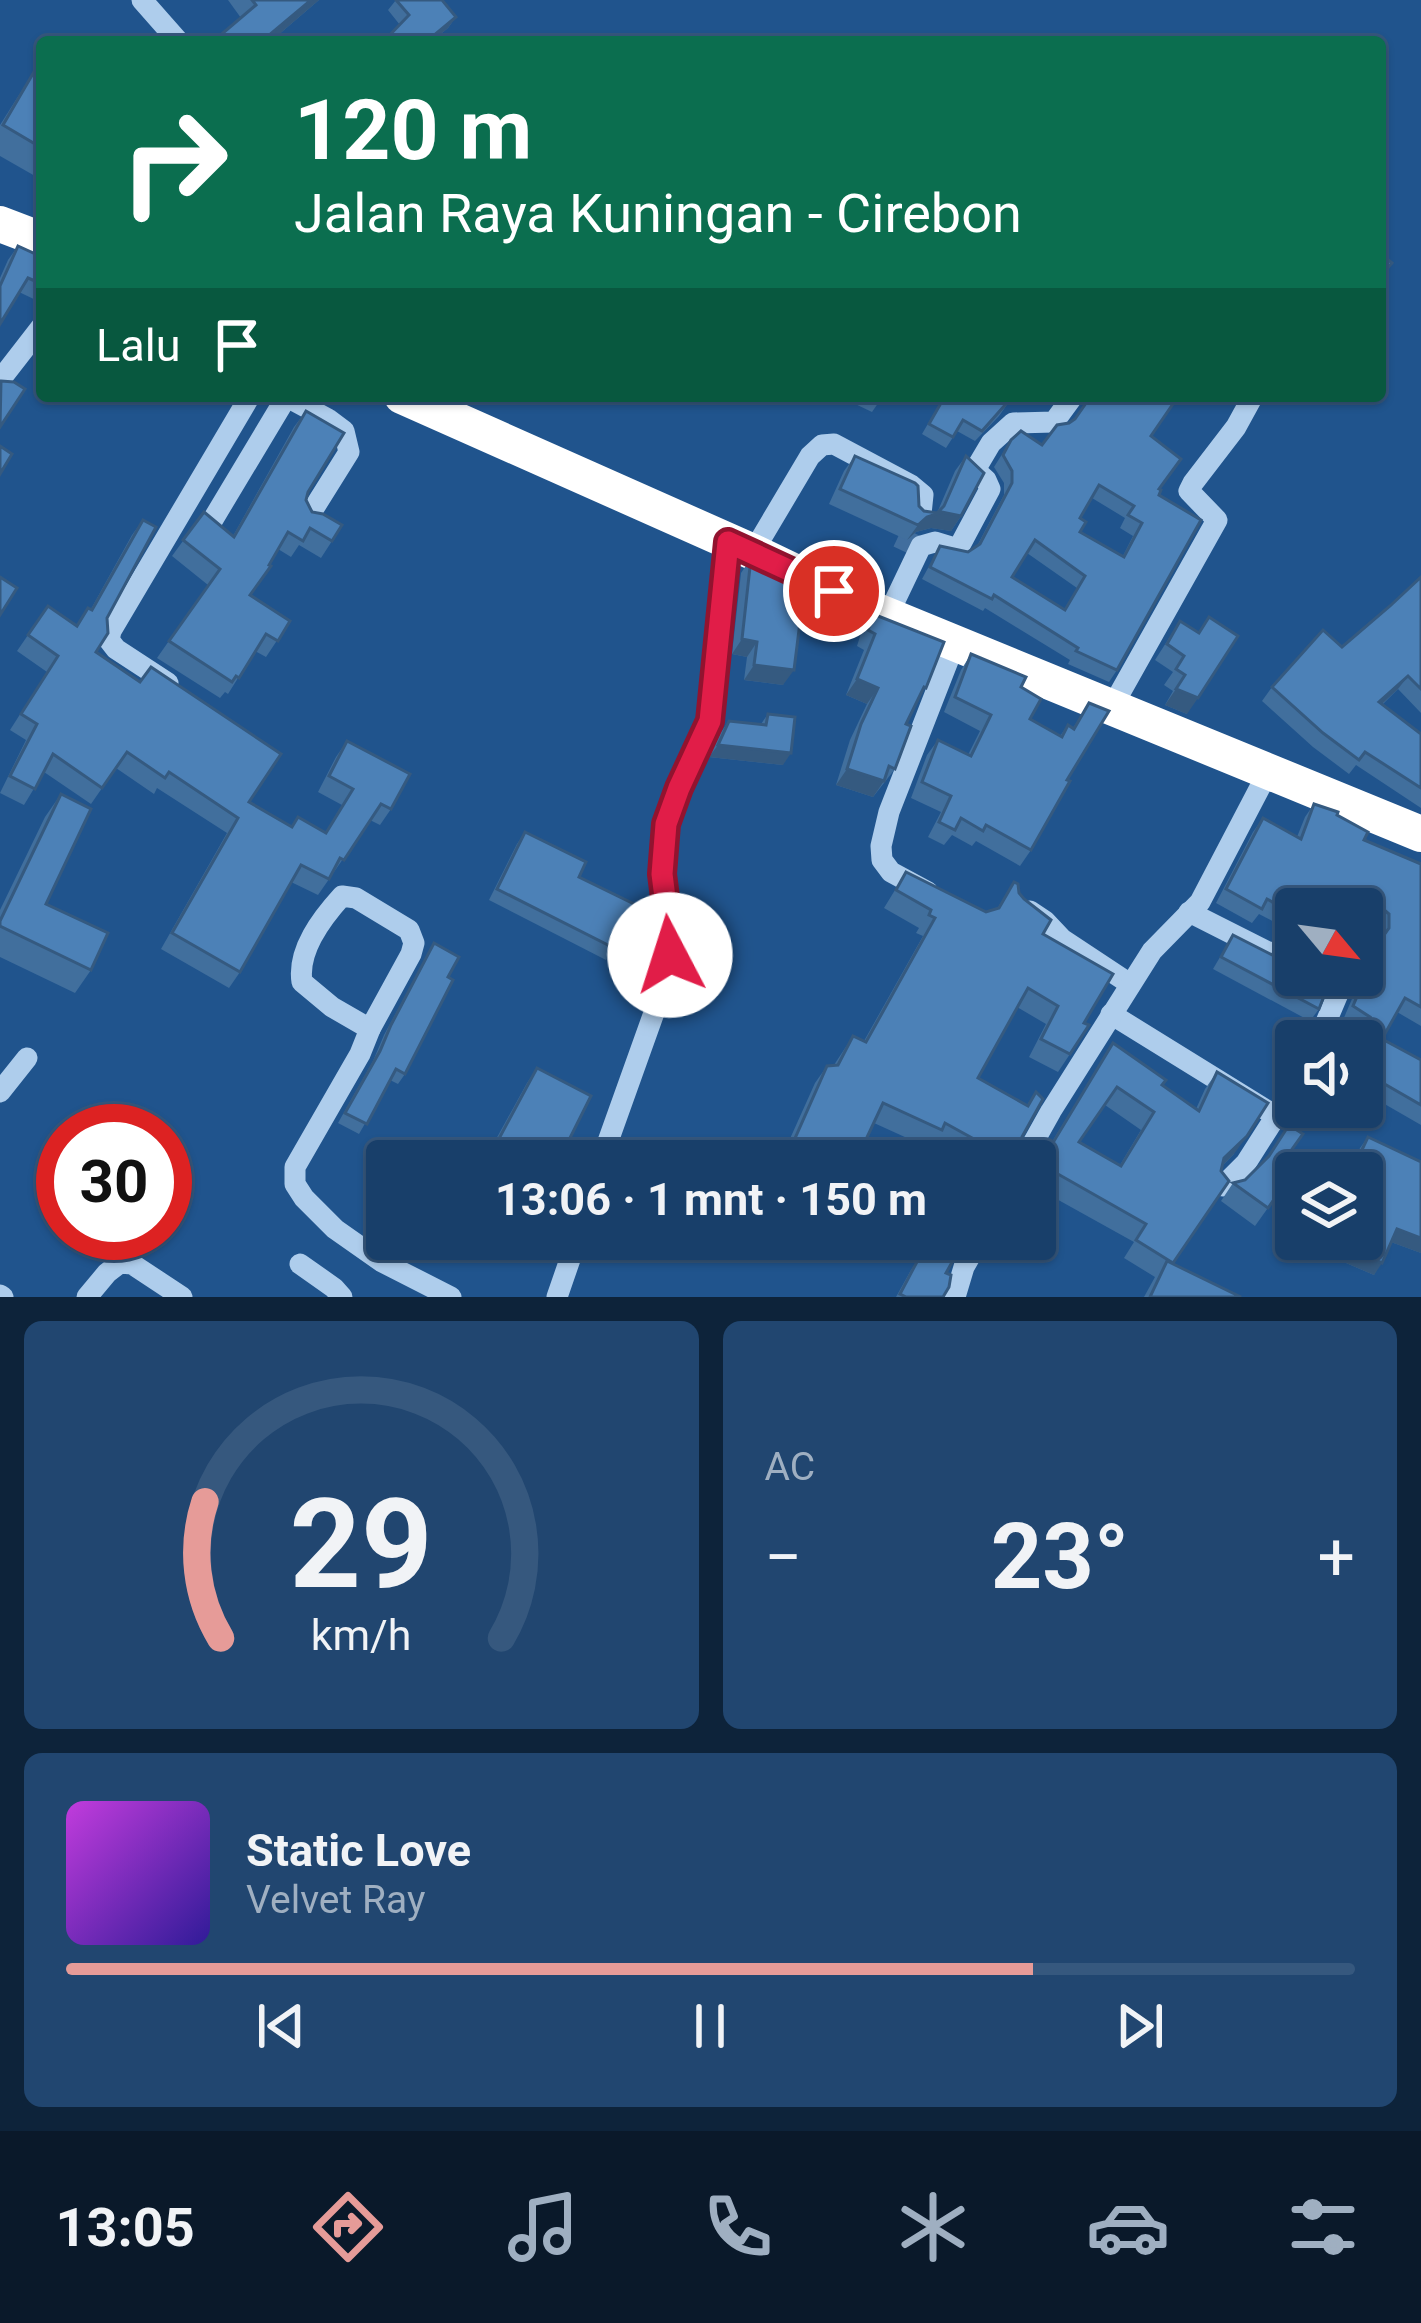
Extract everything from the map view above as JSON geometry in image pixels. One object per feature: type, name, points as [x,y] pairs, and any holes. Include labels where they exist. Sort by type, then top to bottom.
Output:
[{"type":"highway","points":[[0,224],[36,238]]},
{"type":"highway","points":[[415,402],[881,612],[1421,834]]},
{"type":"street","points":[[142,0],[174,36]]},
{"type":"street","points":[[0,379],[36,334]]},
{"type":"street","points":[[191,698],[109,640],[246,402]]},
{"type":"street","points":[[212,521],[284,402]]},
{"type":"street","points":[[296,402],[344,431],[349,452],[309,516]]},
{"type":"street","points":[[881,612],[921,546],[935,542],[958,549],[990,489],[975,470],[991,443],[1013,423],[1054,422],[1069,402]]},
{"type":"street","points":[[1112,707],[1217,520],[1189,491],[1192,483],[1250,402]]},
{"type":"street","points":[[609,1140],[670,955],[662,874],[666,824],[710,721],[740,547],[822,445],[834,444],[911,485],[922,495],[921,514]]},
{"type":"street","points":[[881,612],[903,551]]},
{"type":"street","points":[[955,643],[889,812],[881,846],[882,860],[891,872],[955,905]]},
{"type":"street","points":[[1036,1140],[1152,951],[1200,902],[1268,772]]},
{"type":"street","points":[[370,1029],[302,982],[307,947],[343,896],[356,898],[409,930],[411,954],[295,1167],[295,1184],[335,1229],[382,1262],[452,1297]]},
{"type":"street","points":[[1020,905],[1130,984]]},
{"type":"street","points":[[1189,912],[1275,955]]},
{"type":"street","points":[[1111,1014],[1275,1115]]},
{"type":"street","points":[[2,1085],[27,1058]]},
{"type":"street","points":[[1222,1186],[1246,1163],[1275,1118]]},
{"type":"street","points":[[557,1297],[570,1260]]},
{"type":"street","points":[[955,1297],[968,1260]]},
{"type":"street","points":[[87,1297],[120,1263],[132,1264],[182,1297]]},
{"type":"street","points":[[300,1264],[343,1297]]},
{"type":"building","points":[[252,0],[311,0],[268,36],[219,36],[256,5]]},
{"type":"building","points":[[396,0],[442,0],[456,17],[433,36],[389,36],[409,15]]},
{"type":"building","points":[[36,68],[36,144],[3,125]]},
{"type":"building","points":[[18,246],[36,254],[36,281],[28,278],[0,324],[0,286]]},
{"type":"building","points":[[1,381],[25,389],[0,427]]},
{"type":"building","points":[[942,402],[1008,402],[982,431],[963,420],[953,437],[929,424]]},
{"type":"building","points":[[1087,402],[1174,402],[1151,436],[1181,459],[1159,495],[1201,520],[1117,670],[1076,651],[1078,648],[994,595],[992,599],[930,567],[940,546],[968,552],[980,544],[1012,483],[1012,471],[1003,455],[1011,440],[1021,431],[1042,445],[1057,425],[1069,423]],"holes":[[[1099,485],[1134,506],[1128,515],[1142,523],[1124,557],[1080,532],[1086,522],[1080,518]],[[1035,540],[1085,576],[1065,610],[1012,577]]]},
{"type":"building","points":[[306,411],[344,433],[306,500],[312,512],[342,525],[332,541],[310,528],[303,541],[288,532],[250,595],[290,621],[278,641],[266,634],[232,682],[169,641],[220,569],[183,540],[204,512],[234,537]]},
{"type":"building","points":[[0,446],[12,454],[0,474]]},
{"type":"building","points":[[855,456],[915,483],[919,506],[937,513],[966,456],[984,473],[961,516],[942,512],[918,525],[840,489]]},
{"type":"building","points":[[143,520],[156,527],[107,618],[108,633],[96,652],[140,682],[151,667],[281,754],[249,802],[292,827],[298,817],[326,833],[353,789],[329,776],[347,741],[410,774],[391,809],[381,804],[329,879],[301,865],[240,972],[172,933],[238,818],[169,772],[165,778],[127,752],[102,788],[53,754],[35,789],[10,776],[37,724],[21,714],[58,656],[28,635],[48,606],[77,626],[88,608],[92,610]]},
{"type":"building","points":[[751,558],[813,586],[806,616],[801,614],[794,670],[754,665],[757,642],[742,639]]},
{"type":"building","points":[[0,577],[17,588],[0,615]]},
{"type":"building","points":[[1421,577],[1421,689],[1408,676],[1379,702],[1421,734],[1421,788],[1365,752],[1359,760],[1272,687],[1323,630],[1342,647]]},
{"type":"building","points":[[873,614],[944,642],[906,724],[911,726],[895,769],[889,766],[884,781],[847,769],[878,688],[857,679],[875,634],[868,630]]},
{"type":"building","points":[[1209,617],[1238,636],[1198,698],[1176,689],[1185,675],[1176,669],[1184,656],[1167,644],[1180,621],[1199,633]]},
{"type":"building","points":[[971,654],[1026,677],[1021,687],[1041,699],[1030,719],[1062,737],[1068,725],[1074,729],[1089,703],[1109,711],[1031,850],[986,825],[983,831],[961,818],[955,830],[939,822],[951,796],[922,782],[938,740],[971,756],[991,715],[955,697]]},
{"type":"building","points":[[768,714],[795,717],[791,753],[718,745],[729,721],[766,725]]},
{"type":"building","points":[[61,794],[91,809],[46,904],[108,933],[91,970],[0,926]]},
{"type":"building","points":[[1314,804],[1338,812],[1368,832],[1364,840],[1421,864],[1421,1007],[1405,998],[1383,1037],[1383,1020],[1368,1020],[1353,1006],[1357,996],[1383,996],[1383,936],[1389,928],[1389,914],[1383,909],[1383,888],[1275,888],[1275,903],[1267,899],[1262,909],[1226,889],[1263,818],[1301,839]]},
{"type":"building","points":[[525,832],[586,862],[579,877],[636,905],[614,948],[497,889]]},
{"type":"building","points":[[906,872],[986,912],[999,908],[1014,882],[1024,899],[1051,920],[1043,934],[1113,974],[1070,1054],[1041,1039],[1058,1006],[1028,988],[978,1078],[1028,1106],[1036,1092],[1043,1099],[1022,1140],[976,1140],[945,1123],[942,1130],[883,1103],[866,1140],[794,1140],[827,1066],[838,1065],[853,1036],[866,1042],[935,918],[929,915],[931,910],[896,890]]},
{"type":"building","points":[[1233,935],[1275,956],[1275,986],[1221,957]]},
{"type":"building","points":[[434,943],[459,957],[448,977],[453,980],[405,1074],[396,1069],[367,1124],[345,1113]]},
{"type":"building","points":[[1294,996],[1324,996],[1319,1009]]},
{"type":"building","points":[[1383,1040],[1421,1060],[1421,1105],[1383,1083]]},
{"type":"building","points":[[1113,1043],[1166,1080],[1162,1085],[1199,1111],[1217,1072],[1268,1103],[1247,1136],[1224,1158],[1221,1171],[1229,1181],[1173,1263],[1136,1240],[1146,1224],[1056,1173],[1055,1140]],"holes":[[[1117,1087],[1154,1112],[1121,1166],[1079,1142]]]},
{"type":"building","points":[[537,1068],[591,1096],[569,1140],[498,1140]]},
{"type":"building","points":[[1287,1128],[1303,1134],[1290,1152],[1275,1152],[1275,1198],[1268,1208],[1233,1183],[1245,1180]]},
{"type":"building","points":[[1368,1137],[1421,1162],[1421,1238],[1397,1229],[1382,1263],[1375,1260],[1383,1260],[1383,1152],[1361,1152]]},
{"type":"building","points":[[918,1260],[953,1260],[943,1297],[900,1294]]},
{"type":"building","points":[[1167,1261],[1241,1297],[1150,1297]]},
{"type":"tunnel","points":[[903,551],[920,515]]},
{"type":"route","points":[[670,955],[662,874],[666,824],[710,721],[728,542],[834,591]]}]
